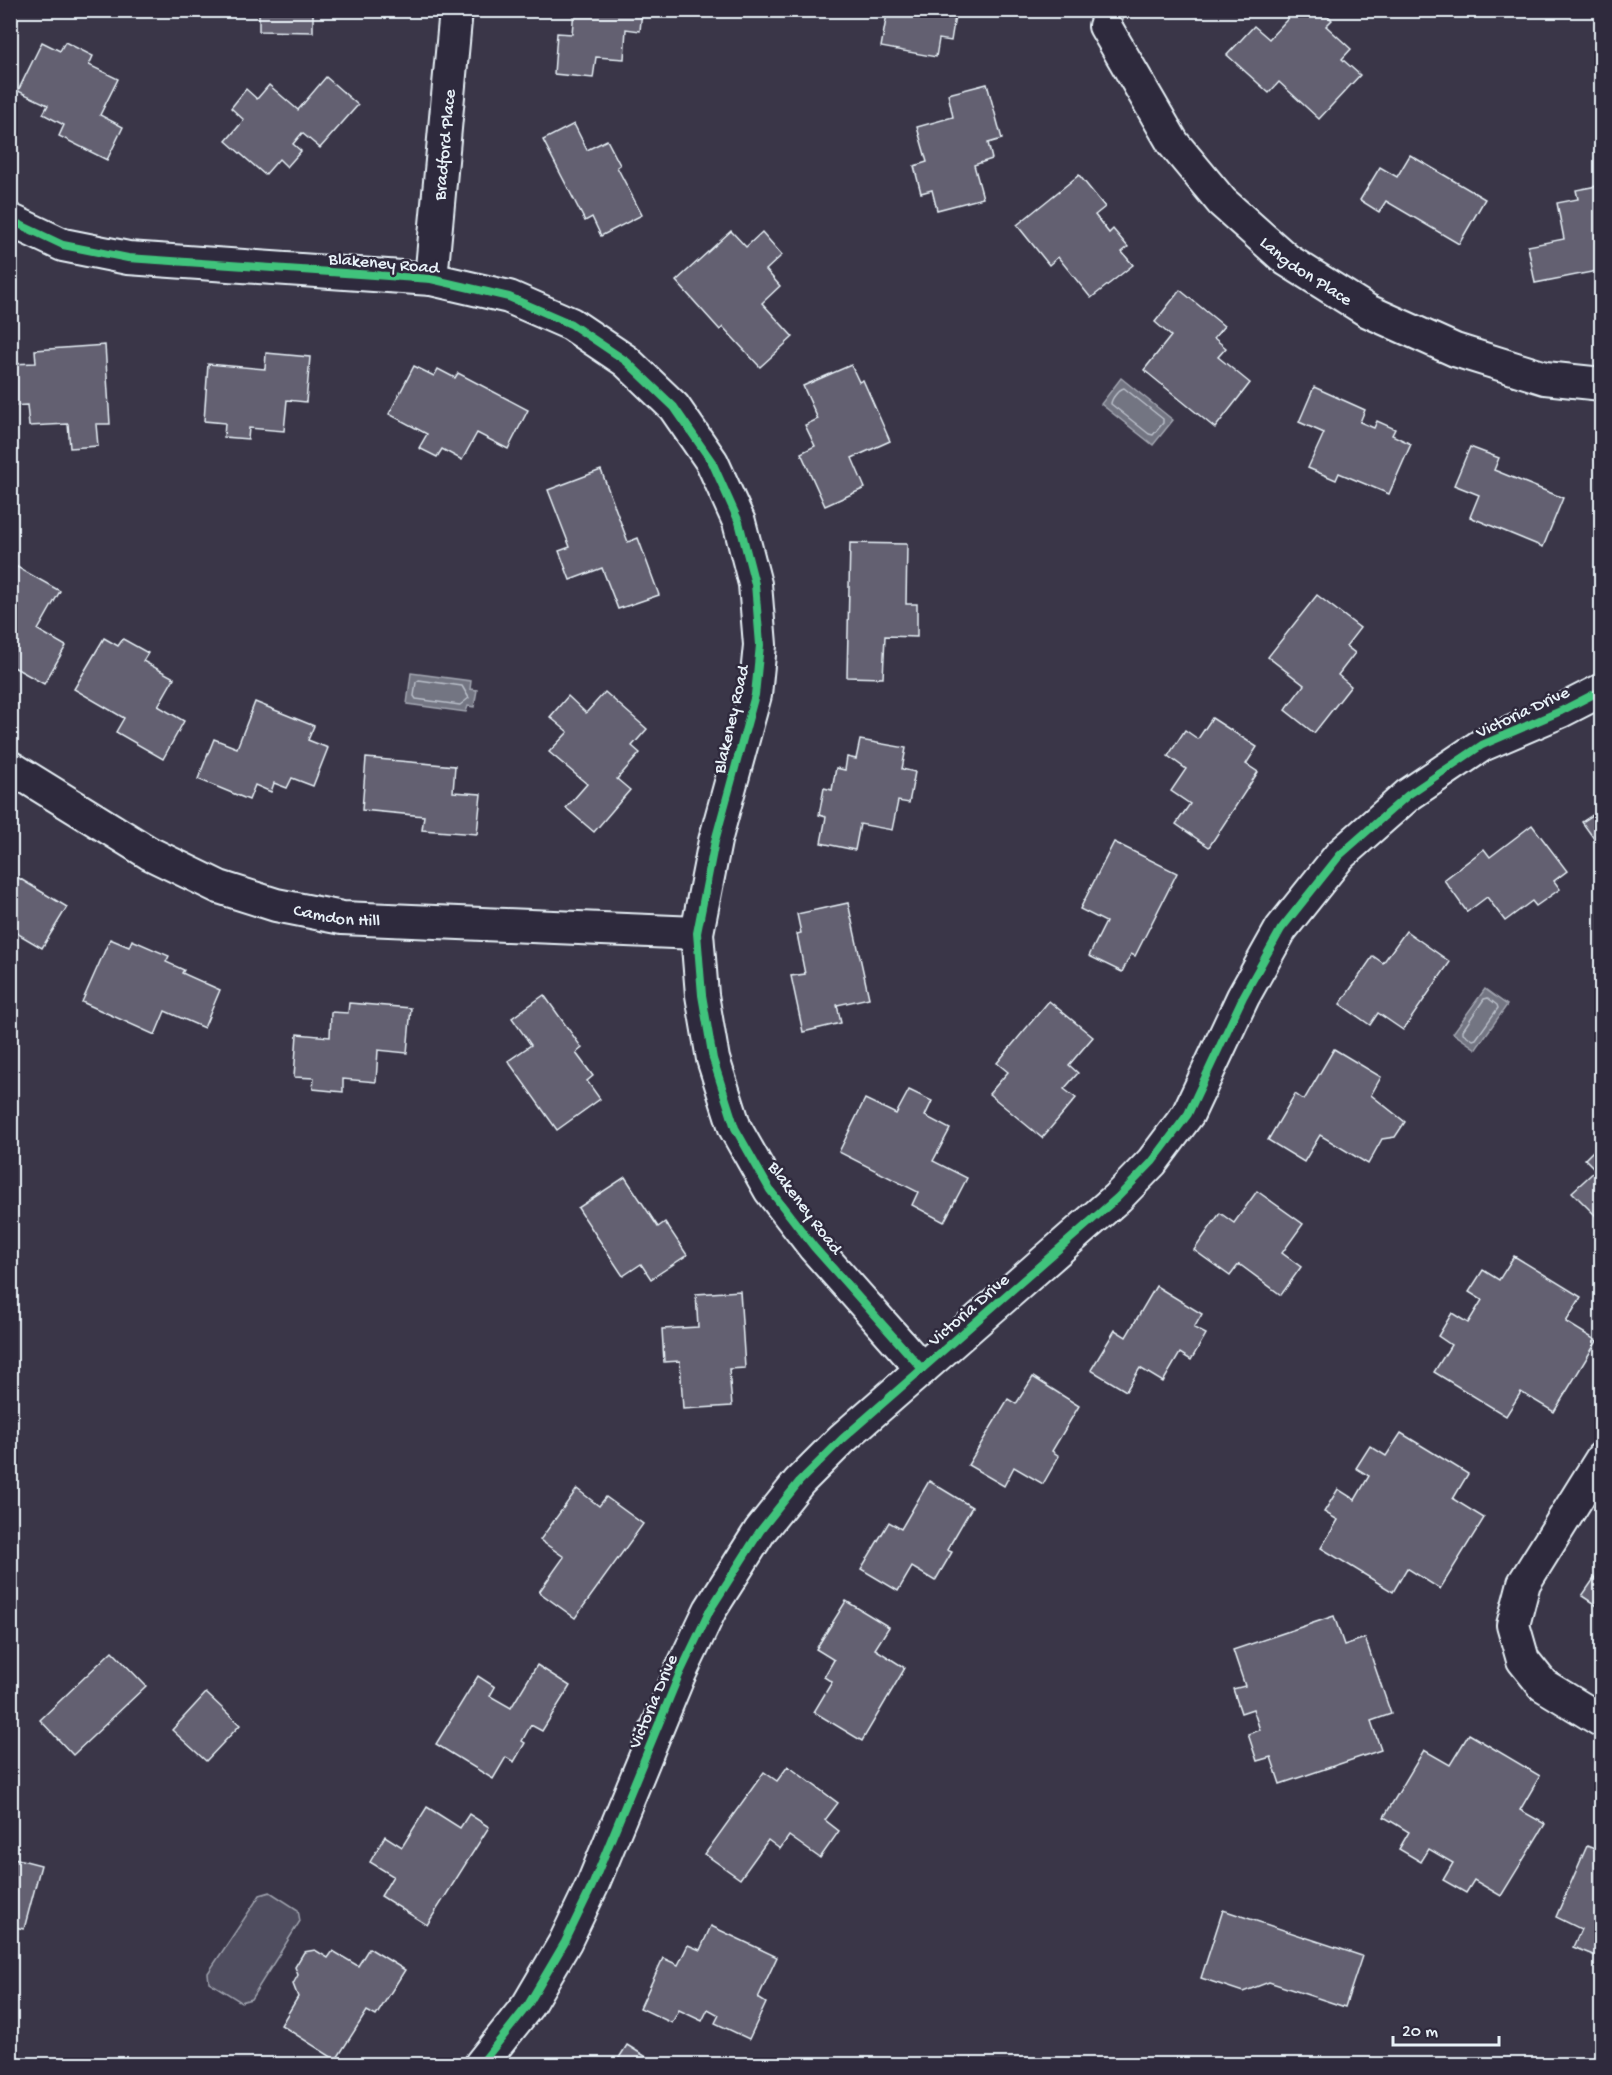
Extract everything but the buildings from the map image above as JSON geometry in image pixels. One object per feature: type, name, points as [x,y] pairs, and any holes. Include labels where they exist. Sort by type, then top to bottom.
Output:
[{"type":"street","name":"Bradford Place","points":[[431,279],[456,10]]},
{"type":"street","name":"Langdon Place","points":[[1105,26],[1173,143],[1222,202],[1287,260],[1368,311],[1455,350],[1545,378],[1602,384]]},
{"type":"street","name":"Blakeney Road","points":[[10,220],[63,244],[128,258],[431,279],[509,297],[571,324],[626,361],[674,407],[712,462],[739,522],[755,584],[760,645],[755,695],[716,841],[697,933],[702,994],[713,1059],[735,1128],[770,1190],[814,1247],[922,1369]]},
{"type":"street","name":"Victoria Drive","points":[[481,2064],[528,2005],[565,1942],[592,1886],[679,1675],[710,1610],[760,1531],[799,1482],[842,1438],[1117,1198],[1152,1162],[1188,1114],[1243,997],[1281,928],[1340,855],[1408,795],[1482,746],[1602,690]]},
{"type":"street","name":"Camdon Hill","points":[[10,767],[149,853],[219,887],[276,905],[342,918],[697,933]]},
{"type":"street","points":[[1602,1458],[1524,1583],[1513,1625],[1523,1660],[1543,1685],[1602,1721]]},
{"type":"shaded area","points":[[270,1892],[298,1910],[300,1921],[251,1999],[241,2002],[209,1982],[208,1973],[260,1895]]},
{"type":"water","points":[[1121,378],[1173,420],[1153,445],[1101,404]]},
{"type":"water","points":[[411,673],[471,681],[470,689],[477,690],[474,707],[468,706],[466,712],[407,704]]},
{"type":"water","points":[[1485,989],[1507,1005],[1476,1049],[1453,1033]]},
{"type":"cycle path","points":[[10,220],[63,245],[128,258],[431,279],[509,297],[571,324],[626,361],[674,407],[712,462],[739,522],[755,584],[760,645],[755,695],[715,841],[697,933],[702,995],[713,1059],[735,1128],[770,1190],[814,1247],[922,1369]]},
{"type":"cycle path","points":[[481,2064],[528,2005],[565,1942],[592,1886],[679,1675],[710,1610],[760,1531],[799,1482],[842,1439],[1117,1198],[1152,1162],[1188,1114],[1243,997],[1281,929],[1340,855],[1408,795],[1482,745],[1561,711],[1602,690]]}]
